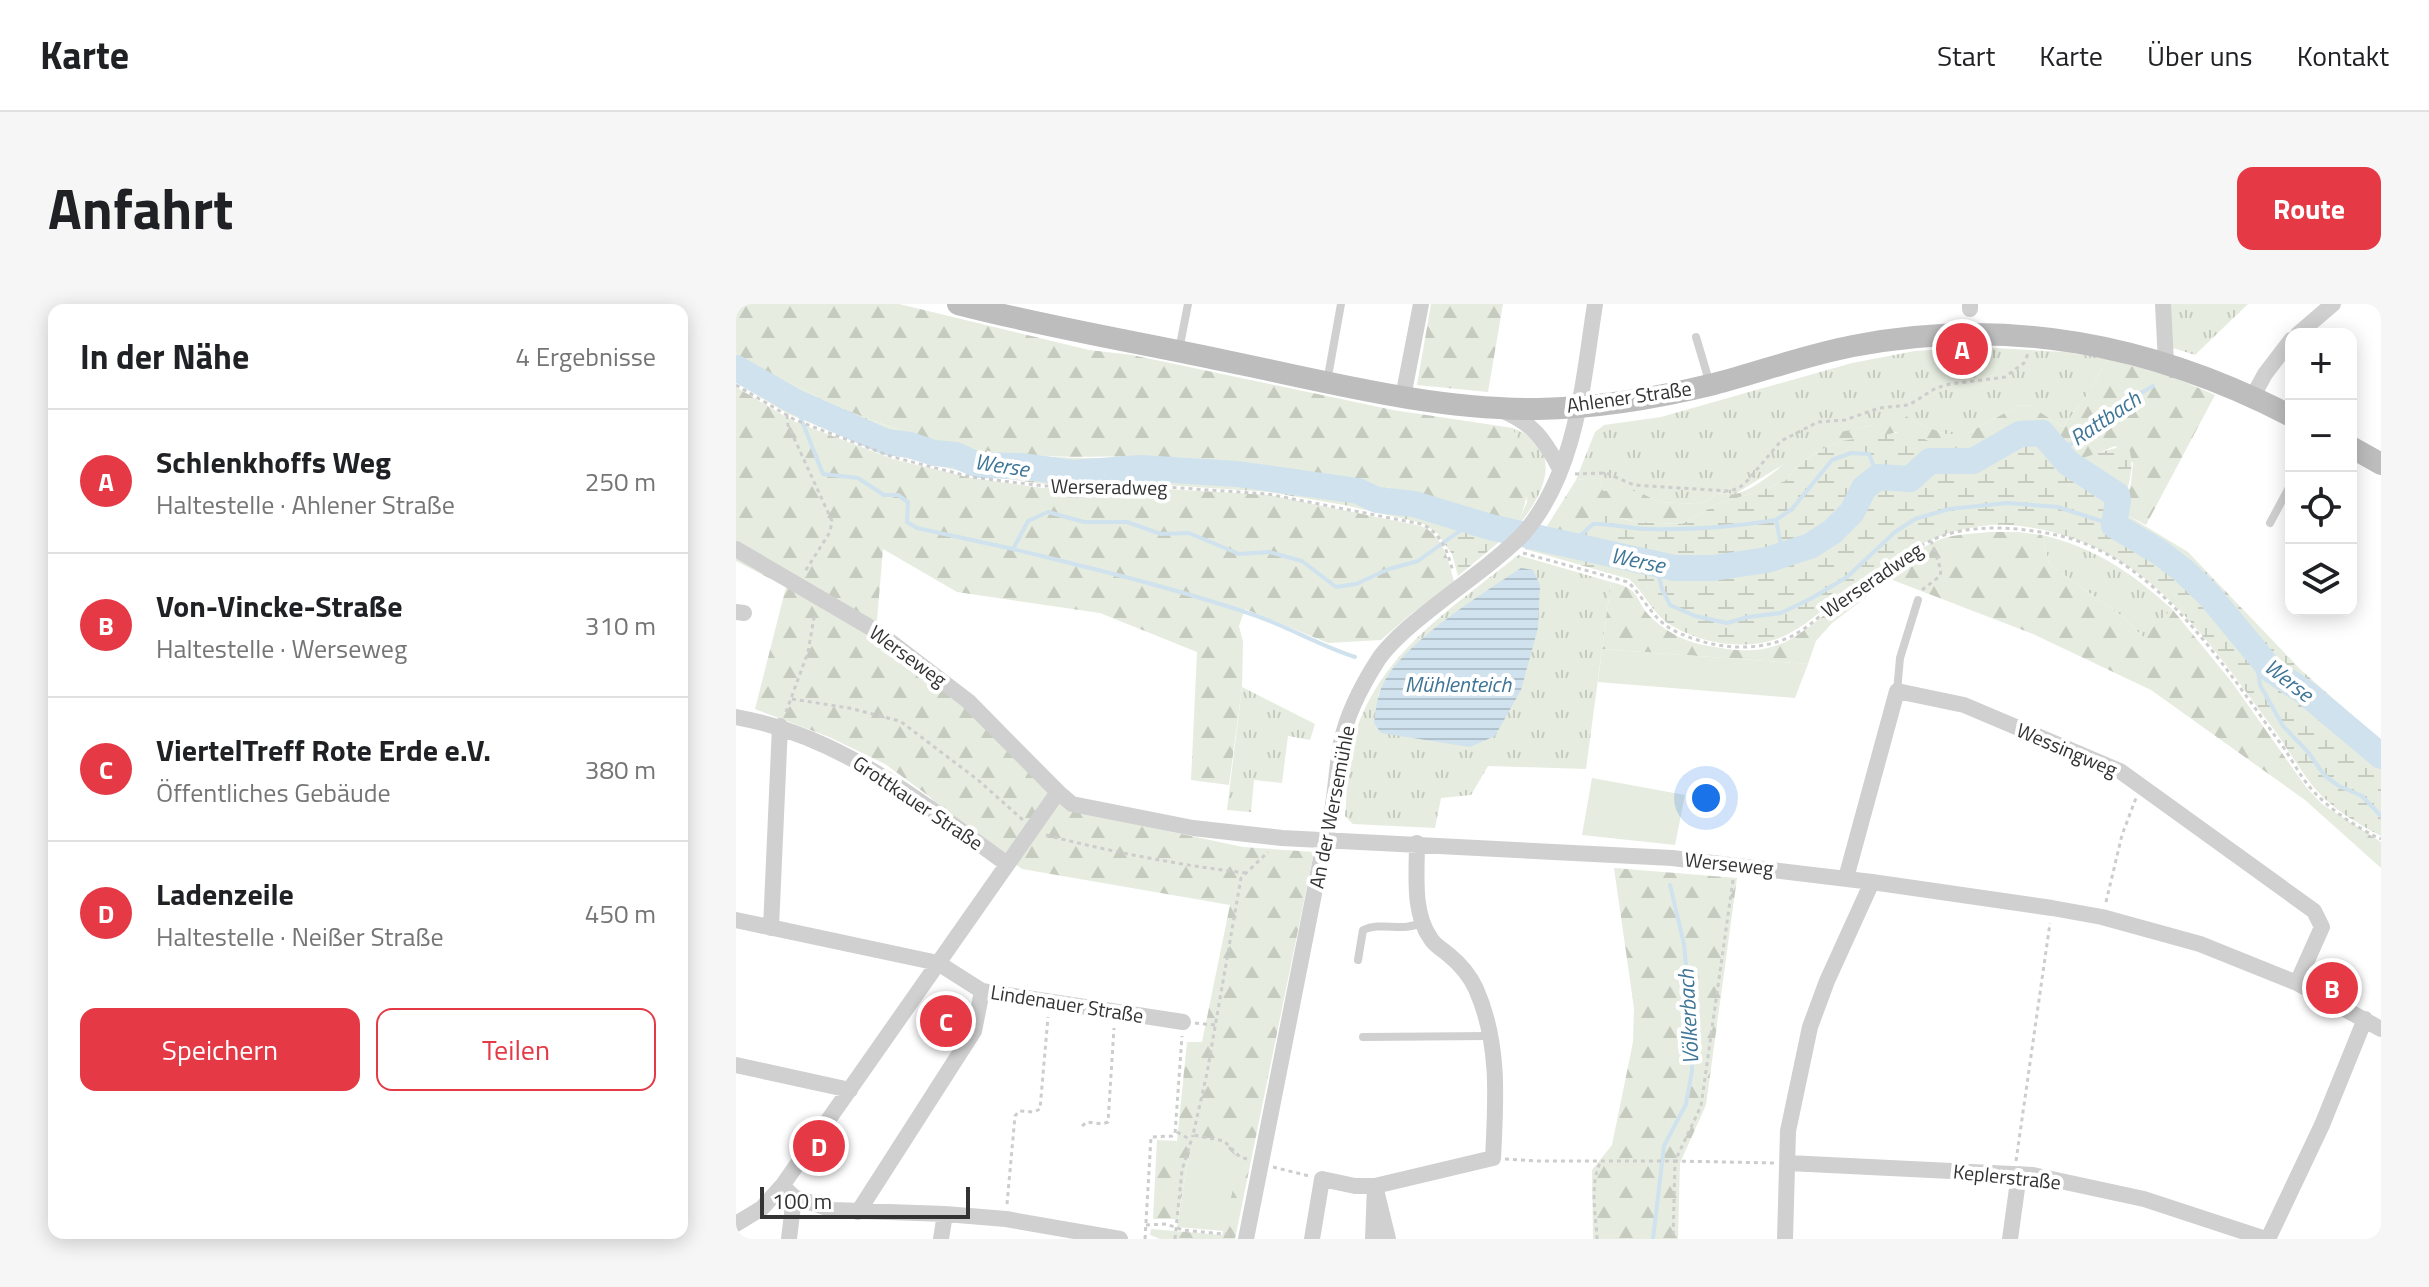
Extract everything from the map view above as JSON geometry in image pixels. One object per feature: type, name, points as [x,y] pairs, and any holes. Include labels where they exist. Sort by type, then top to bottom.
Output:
[{"type":"main road","name":"Ahlener Straße","points":[[963,305],[1030,312],[1179,351],[1403,397],[1496,408],[1579,407],[1625,401],[1710,385],[1851,346],[1963,334],[2071,340],[2166,362],[2253,396],[2285,413]]},
{"type":"main road","points":[[2357,450],[2381,464]]},
{"type":"street","points":[[1403,397],[1421,304]]},
{"type":"street","name":"An der Wersemühle","points":[[1246,1237],[1325,838],[1332,819],[1342,741],[1356,698],[1380,657],[1414,624],[1517,539],[1547,500],[1579,407],[1595,304]]},
{"type":"street","points":[[2163,304],[2166,362]]},
{"type":"street","points":[[2305,328],[2333,304]]},
{"type":"street","points":[[2253,396],[2285,348]]},
{"type":"street","points":[[1496,408],[1517,417],[1535,430],[1545,441],[1560,469]]},
{"type":"street","name":"Werseweg","points":[[736,549],[874,630],[968,701],[1072,804],[1193,828],[1282,838],[1646,856],[1846,878],[2052,908],[2102,917],[2200,944],[2297,983],[2376,1023]]},
{"type":"street","points":[[1846,878],[1897,691]]},
{"type":"street","name":"Wessingweg","points":[[1897,691],[1964,705],[2120,771],[2314,911],[2322,927],[2297,983]]},
{"type":"street","name":"Grottkauer Straße","points":[[736,717],[780,726],[832,746],[869,766],[1007,864]]},
{"type":"street","points":[[771,928],[780,726]]},
{"type":"street","points":[[736,1224],[788,1191],[850,1090],[1058,792]]},
{"type":"street","points":[[1312,1239],[1322,1179],[1355,1186],[1375,1186],[1493,1158],[1497,1084],[1491,1036],[1469,977],[1453,958],[1431,940],[1422,921],[1417,895],[1417,843]]},
{"type":"street","points":[[1785,1239],[1788,1131],[1810,1027],[1827,981],[1872,882]]},
{"type":"street","name":"Lindenauer Straße","points":[[736,920],[938,963],[982,991],[1183,1022]]},
{"type":"street","points":[[858,1212],[974,1031],[982,991]]},
{"type":"street","points":[[2267,1239],[2376,1023]]},
{"type":"street","points":[[736,1065],[850,1090]]},
{"type":"street","name":"Keplerstraße","points":[[1788,1163],[2016,1174],[2144,1199],[2267,1239]]},
{"type":"street","points":[[2010,1239],[2016,1174]]},
{"type":"street","points":[[1373,1239],[1375,1186]]},
{"type":"street","points":[[1375,1186],[1388,1239]]},
{"type":"street","points":[[788,1191],[833,1210],[1006,1219],[1097,1238],[1120,1239]]},
{"type":"street","points":[[788,1191],[789,1239]]},
{"type":"street","points":[[941,1239],[945,1214]]},
{"type":"lane","points":[[1179,351],[1188,304]]},
{"type":"lane","points":[[1327,382],[1341,304]]},
{"type":"lane","points":[[1696,337],[1710,385]]},
{"type":"lane","points":[[2270,523],[2285,495]]},
{"type":"lane","points":[[1897,691],[1900,658],[1918,600]]},
{"type":"lane","points":[[1358,960],[1363,930],[1371,926],[1414,927],[1422,921]]},
{"type":"lane","points":[[1363,1037],[1491,1036]]},
{"type":"path","points":[[1560,469],[1577,474],[1606,473],[1634,485],[1730,491],[1748,480],[1781,441],[1818,422],[1845,420],[1879,408],[1909,405],[1936,388],[1950,384],[2005,377],[2024,363],[2031,336]]},
{"type":"path","name":"Werseradweg","points":[[736,385],[795,420],[893,457],[971,477],[1044,486],[1165,487],[1268,494],[1421,524],[1438,537],[1449,553],[1460,587]]},
{"type":"path","points":[[787,415],[788,425],[832,521],[830,532],[798,583]]},
{"type":"path","name":"Werseradweg","points":[[1517,539],[1628,582],[1654,616],[1672,630],[1706,643],[1736,647],[1765,645],[1791,636],[1849,591],[1931,541],[1957,533],[2017,528],[2064,537],[2107,555],[2141,577],[2171,604],[2232,678],[2307,784],[2324,801],[2381,839]]},
{"type":"path","points":[[1918,600],[1921,591],[1940,576],[1941,570],[1931,541]]},
{"type":"path","points":[[780,726],[808,652],[818,596]]},
{"type":"path","points":[[792,699],[849,708],[900,721],[978,780],[1043,835],[1122,855],[1246,873]]},
{"type":"path","points":[[2102,917],[2122,835],[2141,786]]},
{"type":"path","points":[[1175,1239],[1182,1170],[1192,1138],[1215,1025],[1241,878],[1282,838]]},
{"type":"path","points":[[1673,1239],[1675,1161],[1701,1106],[1735,865]]},
{"type":"path","points":[[2016,1174],[2052,908]]},
{"type":"path","points":[[1006,1219],[1015,1116],[1019,1111],[1034,1112],[1040,1109],[1050,1002]]},
{"type":"path","points":[[1082,1126],[1087,1122],[1108,1122],[1115,1012]]},
{"type":"path","points":[[1145,1239],[1151,1137],[1172,1136],[1175,1131],[1183,1022],[1215,1025]]},
{"type":"path","points":[[1175,1131],[1192,1138],[1224,1141],[1240,1157],[1322,1179]]},
{"type":"path","points":[[1493,1158],[1788,1163]]},
{"type":"path","points":[[1597,1239],[1595,1182],[1601,1161]]},
{"type":"path","points":[[1146,1225],[1166,1224],[1183,1230],[1246,1237]]},
{"type":"green space","points":[[736,304],[899,304],[1089,350],[1132,355],[1393,410],[1513,428],[1528,460],[1529,480],[1523,511],[1516,528],[1422,496],[1284,469],[1201,459],[1025,455],[948,444],[911,434],[839,407],[736,354]]},
{"type":"green space","points":[[1431,304],[1503,304],[1488,392],[1417,385]]},
{"type":"green space","points":[[2170,304],[2248,304],[2195,355],[2170,347]]},
{"type":"green space","points":[[1977,347],[2065,352],[2108,359],[2063,427],[2029,405],[2018,406],[1966,434],[1946,434],[1906,416],[1817,440],[1735,494],[1716,493],[1708,501],[1696,504],[1658,502],[1638,491],[1603,491],[1599,478],[1576,480],[1595,432],[1604,425],[1661,417],[1852,363],[1915,351]]},
{"type":"green space","points":[[736,354],[794,386],[855,414],[950,444],[1048,457],[1211,460],[1288,469],[1422,496],[1516,528],[1458,576],[1452,554],[1437,533],[1422,523],[1344,505],[1269,492],[1166,485],[1044,484],[971,474],[894,455],[788,414],[736,382]]},
{"type":"green space","points":[[2108,359],[2173,377],[2215,395],[2146,525],[2121,512],[2131,483],[2133,463],[2115,446],[2089,457],[2075,458],[2042,429],[2026,426],[1964,458],[1937,454],[1896,432],[1883,437],[1841,441],[1818,451],[1785,481],[1717,504],[1682,524],[1637,522],[1621,518],[1572,537],[1542,534],[1576,480],[1599,478],[1603,491],[1638,491],[1658,502],[1696,504],[1708,501],[1716,493],[1733,494],[1746,490],[1818,439],[1864,428],[1888,416],[1906,416],[1946,434],[1966,434],[2018,406],[2029,405],[2063,427]]},
{"type":"green space","points":[[736,387],[793,421],[893,459],[971,478],[1044,488],[1165,489],[1269,495],[1421,526],[1440,543],[1455,584],[1411,614],[1381,640],[1328,643],[1245,609],[1239,626],[1243,642],[1242,687],[1229,785],[1191,780],[1197,652],[1100,613],[957,592],[883,549],[876,632],[988,726],[1068,810],[1243,847],[1314,852],[1235,1239],[1160,1239],[1150,1235],[1151,1229],[1222,1235],[1239,1160],[1230,1152],[1193,1142],[1178,1219],[1153,1219],[1157,1140],[1177,1141],[1187,1042],[1202,1042],[1230,905],[1022,869],[947,816],[930,797],[885,764],[829,737],[755,709],[786,587],[736,561]]},
{"type":"green space","points":[[2024,426],[2035,427],[2051,435],[2064,451],[2075,458],[2129,448],[2131,473],[2122,512],[2188,552],[2301,670],[2381,741],[2381,836],[2342,813],[2316,790],[2224,662],[2168,599],[2137,573],[2103,551],[2064,535],[2020,526],[1996,525],[1950,533],[1887,563],[1790,633],[1762,643],[1747,644],[1716,642],[1687,633],[1660,617],[1629,579],[1525,549],[1542,534],[1572,537],[1585,520],[1596,513],[1637,522],[1682,524],[1717,504],[1785,481],[1818,451],[1841,441],[1909,431],[1934,444],[1942,456],[1955,457],[1985,449]]},
{"type":"green space","points":[[1513,428],[1530,437],[1545,460],[1542,488],[1516,528],[1527,502],[1520,442]]},
{"type":"green space","points":[[1989,532],[2042,535],[2049,564],[2123,617],[2143,637],[2172,609],[2231,681],[2306,787],[2322,804],[2381,842],[2381,868],[2305,800],[2151,690],[2033,634],[1890,579],[1832,623],[1816,641],[1808,664],[1602,649],[1611,582],[1629,588],[1654,620],[1680,637],[1709,646],[1755,650],[1788,641],[1869,581],[1925,546],[1947,537]]},
{"type":"green space","points":[[2042,535],[2079,547],[2112,563],[2172,609],[2144,638],[2123,617],[2049,564]]},
{"type":"green space","points":[[1518,555],[1611,582],[1586,769],[1488,766],[1471,795],[1441,798],[1435,828],[1353,824],[1345,816],[1351,751],[1364,711],[1379,683],[1419,636]],"holes":[[[1486,591],[1377,697],[1411,651]]]},
{"type":"green space","points":[[1602,649],[1808,664],[1795,698],[1598,682]]},
{"type":"green space","points":[[1242,687],[1315,724],[1310,740],[1288,736],[1282,783],[1254,780],[1251,812],[1227,810]]},
{"type":"green space","points":[[1592,778],[1685,795],[1675,845],[1582,835]]},
{"type":"green space","points":[[1614,868],[1737,878],[1706,1105],[1680,1163],[1678,1239],[1593,1239],[1592,1170],[1612,1145],[1633,1042],[1634,1008]]},
{"type":"green space","points":[[1207,1139],[1222,1143],[1240,1160],[1223,1231],[1177,1227],[1193,1141]]},
{"type":"water","name":"Mühlenteich","points":[[1521,568],[1533,570],[1540,585],[1538,628],[1521,690],[1495,736],[1470,747],[1381,733],[1374,723],[1378,698],[1388,675],[1400,660],[1450,617]]},
{"type":"waterway","name":"Werse","points":[[736,368],[794,401],[886,442],[956,455],[978,465],[1021,466],[1073,473],[1141,468],[1237,474],[1358,491],[1377,500],[1414,504],[1490,527],[1674,568],[1713,568],[1767,560],[1810,546],[1832,532],[1852,512],[1864,488],[1878,477],[1910,479],[1930,461],[1973,461],[2020,434],[2042,433],[2068,463],[2117,495],[2114,525],[2184,571],[2209,595],[2271,670],[2306,693],[2381,756]]},
{"type":"waterway","name":"Rattbach","points":[[2058,451],[2086,436],[2105,414],[2153,386]]},
{"type":"waterway","points":[[794,401],[823,474],[858,478],[884,495],[898,495],[908,502],[907,522],[917,528],[1013,549],[1028,521],[1048,512],[1084,522],[1127,522],[1161,534],[1189,533],[1239,554],[1269,552],[1302,561],[1336,587],[1356,584],[1389,569],[1418,561],[1472,522]]},
{"type":"waterway","points":[[1783,555],[1776,520],[1792,509],[1832,460],[1851,453],[1869,454],[1878,477]]},
{"type":"waterway","points":[[1656,564],[1662,589],[1670,605],[1695,616],[1727,623],[1781,613],[1812,598],[1847,577],[1895,532],[1915,519],[1949,509],[2007,503],[2058,507],[2114,525]]},
{"type":"waterway","points":[[1570,545],[1593,524],[1681,529],[1776,520]]},
{"type":"waterway","points":[[1013,549],[1224,605],[1355,657]]},
{"type":"waterway","points":[[2255,652],[2260,685],[2283,726],[2308,752],[2325,776],[2362,796],[2381,816]]},
{"type":"waterway","name":"Völkerbach","points":[[1653,1239],[1664,1146],[1686,1104],[1692,1071],[1692,1029],[1684,944],[1670,885]]},
{"type":"place","name":"Schlenkhoffs Weg","points":[[1962,349]]},
{"type":"place","name":"Von-Vincke-Straße","points":[[2332,988]]},
{"type":"place","name":"ViertelTreff Rote Erde e.V.","points":[[946,1021]]},
{"type":"place","name":"Ladenzeile","points":[[819,1146]]}]
